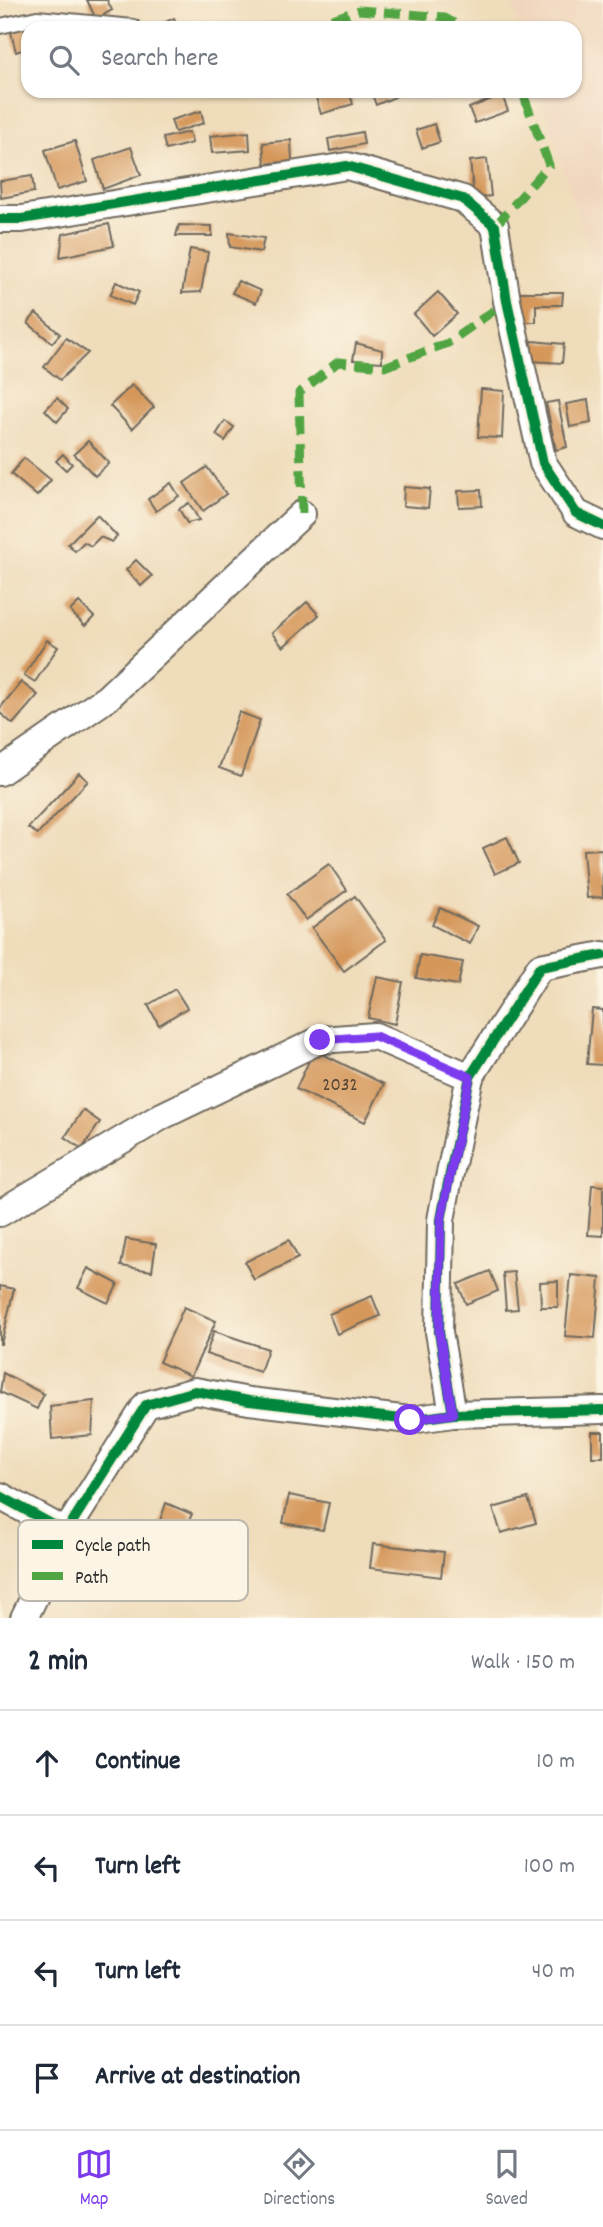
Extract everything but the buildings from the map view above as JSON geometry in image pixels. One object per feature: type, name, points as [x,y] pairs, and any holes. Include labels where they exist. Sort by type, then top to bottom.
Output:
[{"type":"street","points":[[0,219],[22,219],[347,166],[463,199],[495,226],[507,302],[543,463],[576,513],[603,526]]},
{"type":"street","points":[[0,772],[107,698],[302,514]]},
{"type":"street","points":[[453,1414],[439,1332],[441,1220],[470,1077],[540,967],[603,955]]},
{"type":"street","points":[[0,1213],[162,1116],[320,1040],[375,1036],[470,1077]]},
{"type":"street","points":[[74,1520],[146,1405],[195,1391],[249,1401],[410,1420],[453,1414],[603,1410]]},
{"type":"street","points":[[0,1496],[44,1520]]},
{"type":"street","points":[[24,1618],[32,1601]]},
{"type":"lane","points":[[23,21],[37,18],[69,21]]},
{"type":"lane","points":[[0,26],[21,21]]},
{"type":"shaded area","points":[[511,0],[603,0],[603,297],[541,98],[582,98],[582,21],[518,21]]},
{"type":"marked path","points":[[327,21],[359,10],[443,17],[450,21]]},
{"type":"marked path","points":[[495,226],[549,165],[525,98]]},
{"type":"marked path","points":[[302,514],[299,393],[338,362],[387,366],[448,343],[507,301]]},
{"type":"cycle path","points":[[0,219],[22,219],[347,166],[463,199],[495,226],[507,301],[543,463],[576,513],[603,526]]},
{"type":"cycle path","points":[[453,1414],[439,1332],[441,1220],[470,1077],[540,967],[603,955]]},
{"type":"cycle path","points":[[74,1520],[146,1405],[195,1391],[249,1401],[410,1420],[453,1414],[603,1410]]},
{"type":"cycle path","points":[[0,1496],[44,1520]]},
{"type":"route","points":[[320,1040],[375,1036],[470,1077],[441,1220],[439,1332],[453,1414],[410,1420]]}]
